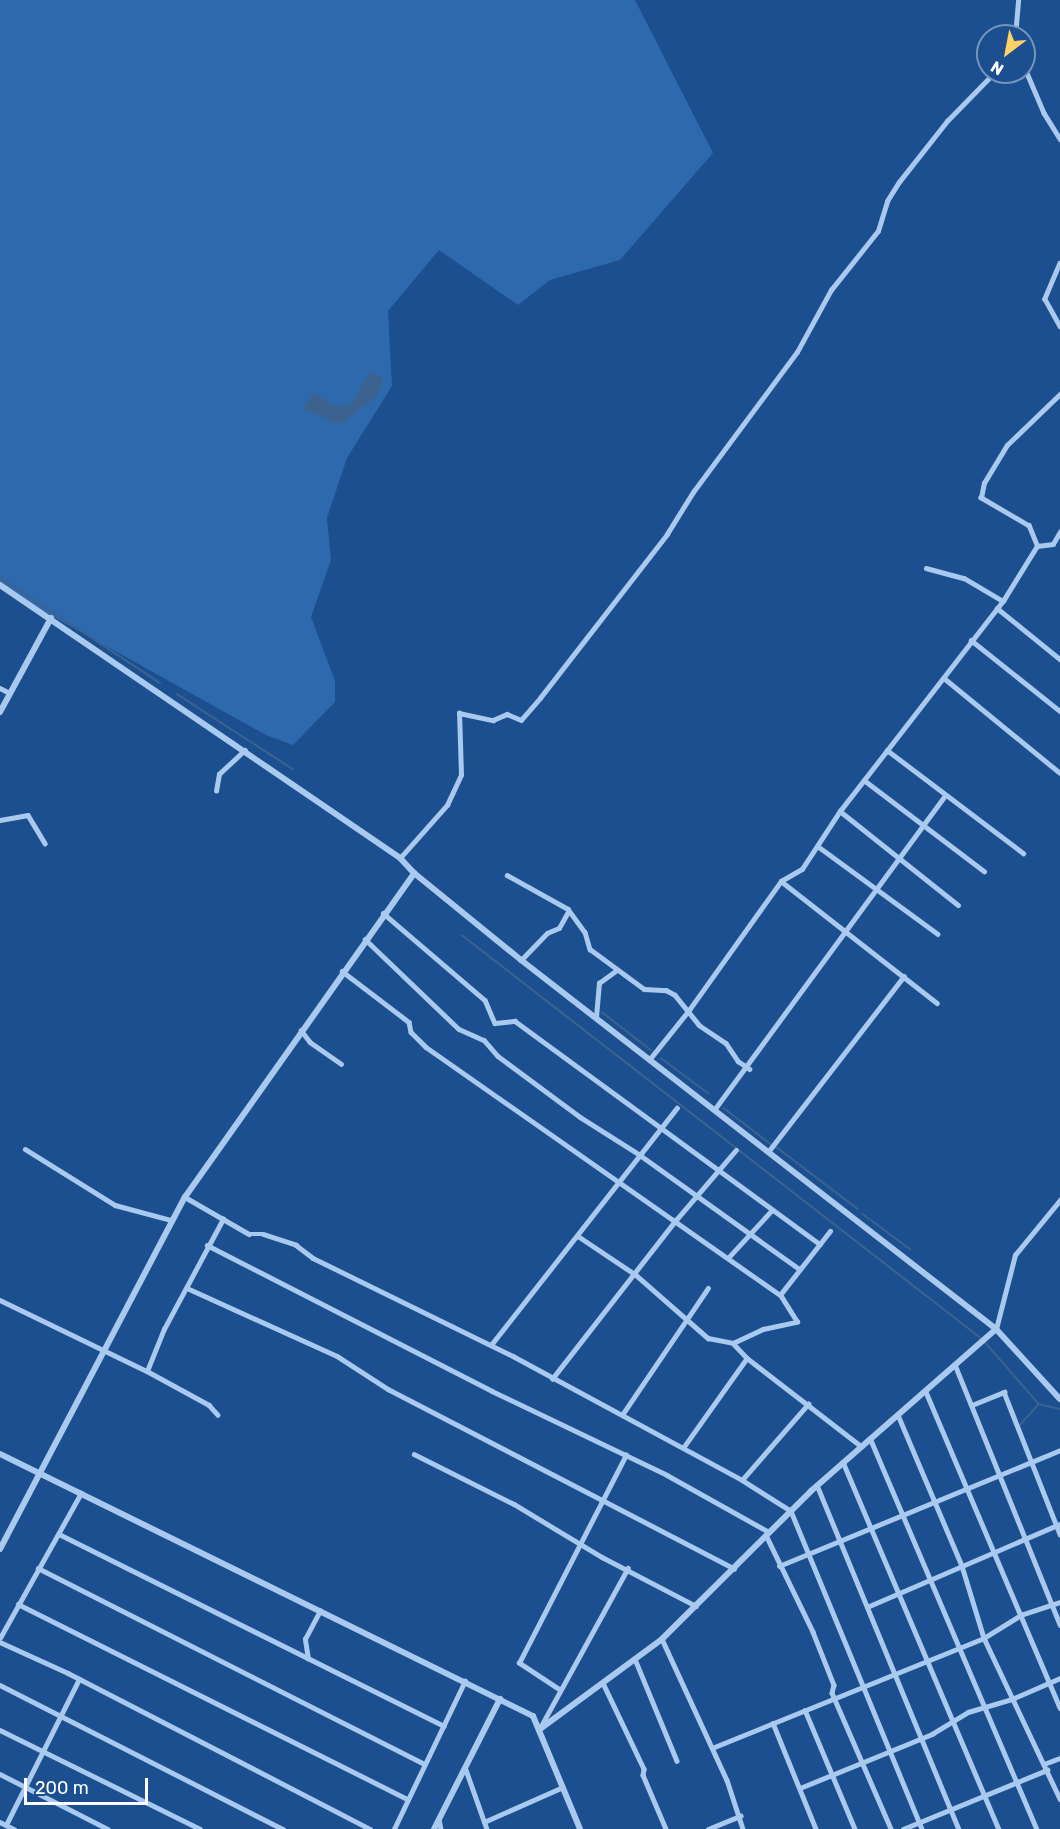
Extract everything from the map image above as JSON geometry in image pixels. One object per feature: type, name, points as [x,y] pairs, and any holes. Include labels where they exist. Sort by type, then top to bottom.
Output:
[{"type":"street","points":[[1016,24],[1018,0]]},
{"type":"street","points":[[400,858],[447,805],[461,775],[459,713],[493,720],[507,714],[521,720],[540,698],[667,534],[693,492],[797,352],[831,290],[878,231],[894,188],[947,121],[982,84]]},
{"type":"street","points":[[1032,84],[1044,113],[1060,139]]},
{"type":"street","points":[[1060,263],[1046,299],[1060,326]]},
{"type":"street","points":[[1037,546],[1029,525],[981,498],[984,483],[1007,445],[1060,394]]},
{"type":"street","points":[[1037,546],[1053,544],[1060,532]]},
{"type":"street","points":[[649,1060],[690,1010],[781,881],[802,869],[819,847],[840,811],[1003,601],[1037,546]]},
{"type":"street","points":[[926,568],[963,578],[1003,601]]},
{"type":"street","points":[[0,585],[245,750],[400,858],[414,873],[521,960],[996,1329],[1060,1399]]},
{"type":"street","points":[[997,608],[1060,658]]},
{"type":"street","points":[[0,711],[51,618]]},
{"type":"street","points":[[971,640],[1060,711]]},
{"type":"street","points":[[944,678],[1059,772]]},
{"type":"street","points":[[0,688],[10,693]]},
{"type":"street","points":[[216,792],[219,774],[245,750]]},
{"type":"street","points":[[887,750],[1023,853]]},
{"type":"street","points":[[864,780],[984,871]]},
{"type":"street","points":[[714,1110],[748,1067],[845,929],[875,889],[901,860],[945,796]]},
{"type":"street","points":[[840,811],[958,905]]},
{"type":"street","points":[[0,820],[28,815],[45,843]]},
{"type":"street","points":[[819,847],[938,933]]},
{"type":"street","points":[[0,1549],[38,1471],[105,1351],[171,1220],[185,1197],[342,971],[414,873]]},
{"type":"street","points":[[507,874],[568,909],[585,933],[590,949],[651,992],[666,990],[690,1010],[699,1025],[721,1038],[748,1067]]},
{"type":"street","points":[[781,881],[937,1003]]},
{"type":"street","points":[[521,960],[547,933],[559,928],[568,909]]},
{"type":"street","points":[[383,913],[485,1000],[495,1023],[515,1021],[662,1127],[771,1211],[820,1244]]},
{"type":"street","points":[[365,939],[459,1029],[484,1040],[498,1056],[580,1117],[640,1155],[749,1236],[799,1269]]},
{"type":"street","points":[[596,1017],[599,983],[617,970]]},
{"type":"street","points":[[342,971],[409,1022],[411,1032],[426,1047],[619,1180],[780,1295],[796,1322],[763,1329],[733,1343]]},
{"type":"street","points":[[768,1152],[904,976]]},
{"type":"street","points":[[301,1030],[310,1042],[342,1064]]},
{"type":"street","points":[[491,1345],[677,1108]]},
{"type":"street","points":[[25,1149],[115,1205],[171,1220]]},
{"type":"street","points":[[552,1379],[636,1275],[676,1220],[736,1150]]},
{"type":"street","points":[[185,1197],[249,1234],[263,1234],[296,1245],[313,1258],[491,1345],[742,1480],[791,1511],[865,1685],[922,1829]]},
{"type":"street","points":[[540,1729],[604,1685],[662,1639],[818,1485],[870,1438],[956,1367],[996,1329],[1015,1255],[1060,1200]]},
{"type":"street","points":[[728,1258],[771,1211]]},
{"type":"street","points":[[147,1371],[207,1245],[223,1219]]},
{"type":"street","points":[[780,1295],[830,1231]]},
{"type":"street","points":[[578,1236],[636,1275],[687,1317],[708,1338],[733,1343],[747,1358],[861,1446]]},
{"type":"street","points":[[207,1245],[626,1455],[768,1534],[779,1566],[817,1643],[834,1685],[834,1698],[891,1829]]},
{"type":"street","points":[[187,1288],[337,1356],[388,1389],[734,1568]]},
{"type":"street","points":[[622,1415],[708,1288]]},
{"type":"street","points":[[0,1300],[147,1371],[209,1405],[218,1415]]},
{"type":"street","points":[[683,1448],[747,1358]]},
{"type":"street","points":[[956,1367],[1060,1625]]},
{"type":"street","points":[[926,1392],[1060,1708]]},
{"type":"street","points":[[972,1405],[1004,1392],[1060,1534]]},
{"type":"street","points":[[742,1480],[808,1404]]},
{"type":"street","points":[[898,1415],[962,1566],[984,1638],[1060,1799]]},
{"type":"street","points":[[870,1438],[1037,1829]]},
{"type":"street","points":[[779,1566],[902,1513],[1060,1450]]},
{"type":"street","points":[[0,1454],[533,1716],[580,1829]]},
{"type":"street","points":[[414,1454],[696,1606]]},
{"type":"street","points":[[560,1690],[519,1663],[626,1455]]},
{"type":"street","points":[[843,1462],[957,1721],[999,1829]]},
{"type":"street","points":[[818,1485],[959,1829]]},
{"type":"street","points":[[81,1493],[0,1640],[370,1829]]},
{"type":"street","points":[[867,1607],[1058,1525]]},
{"type":"street","points":[[59,1534],[444,1726]]},
{"type":"street","points":[[38,1568],[424,1764]]},
{"type":"street","points":[[540,1729],[628,1568]]},
{"type":"street","points":[[712,1749],[929,1658],[984,1638],[1021,1615],[1060,1602]]},
{"type":"street","points":[[18,1604],[408,1799]]},
{"type":"street","points":[[308,1659],[305,1639],[320,1611]]},
{"type":"street","points":[[662,1639],[712,1749],[740,1816],[743,1829]]},
{"type":"street","points":[[635,1659],[677,1761]]},
{"type":"street","points":[[800,1788],[957,1721],[968,1712],[986,1709],[1012,1700],[1060,1678]]},
{"type":"street","points":[[6,1825],[79,1679]]},
{"type":"street","points":[[394,1829],[465,1681]]},
{"type":"street","points":[[0,1685],[283,1829]]},
{"type":"street","points":[[604,1685],[644,1768],[643,1775],[666,1829]]},
{"type":"street","points":[[434,1829],[500,1699]]},
{"type":"street","points":[[805,1710],[855,1829]]},
{"type":"street","points":[[773,1723],[816,1829]]},
{"type":"street","points":[[0,1730],[200,1829]]},
{"type":"street","points":[[903,1829],[1017,1783],[1060,1758]]},
{"type":"street","points":[[465,1767],[487,1829]]},
{"type":"street","points":[[0,1774],[108,1829]]},
{"type":"street","points":[[484,1822],[563,1787]]},
{"type":"street","points":[[708,1829],[740,1816]]},
{"type":"street","points":[[439,1819],[441,1829]]},
{"type":"street","points":[[0,1822],[14,1829]]},
{"type":"shaded area","points":[[0,0],[635,0],[713,153],[620,260],[550,280],[518,305],[439,250],[388,311],[392,386],[347,458],[327,518],[331,560],[311,617],[335,681],[335,702],[293,745],[266,735],[0,587]]},
{"type":"shaded area","points":[[370,373],[381,377],[383,383],[376,397],[344,422],[336,423],[302,408],[314,393],[335,406],[350,405]]},
{"type":"waterway","points":[[0,577],[160,683]]},
{"type":"waterway","points":[[177,694],[293,769]]},
{"type":"waterway","points":[[462,935],[981,1338]]},
{"type":"waterway","points":[[602,1012],[651,1050]]},
{"type":"waterway","points":[[661,1058],[708,1093]]},
{"type":"waterway","points":[[724,1108],[771,1144]]},
{"type":"waterway","points":[[775,1146],[858,1209]]},
{"type":"waterway","points":[[863,1214],[910,1249]]},
{"type":"waterway","points":[[985,1342],[1039,1404],[1060,1409]]},
{"type":"waterway","points":[[1020,1425],[1039,1404]]}]
